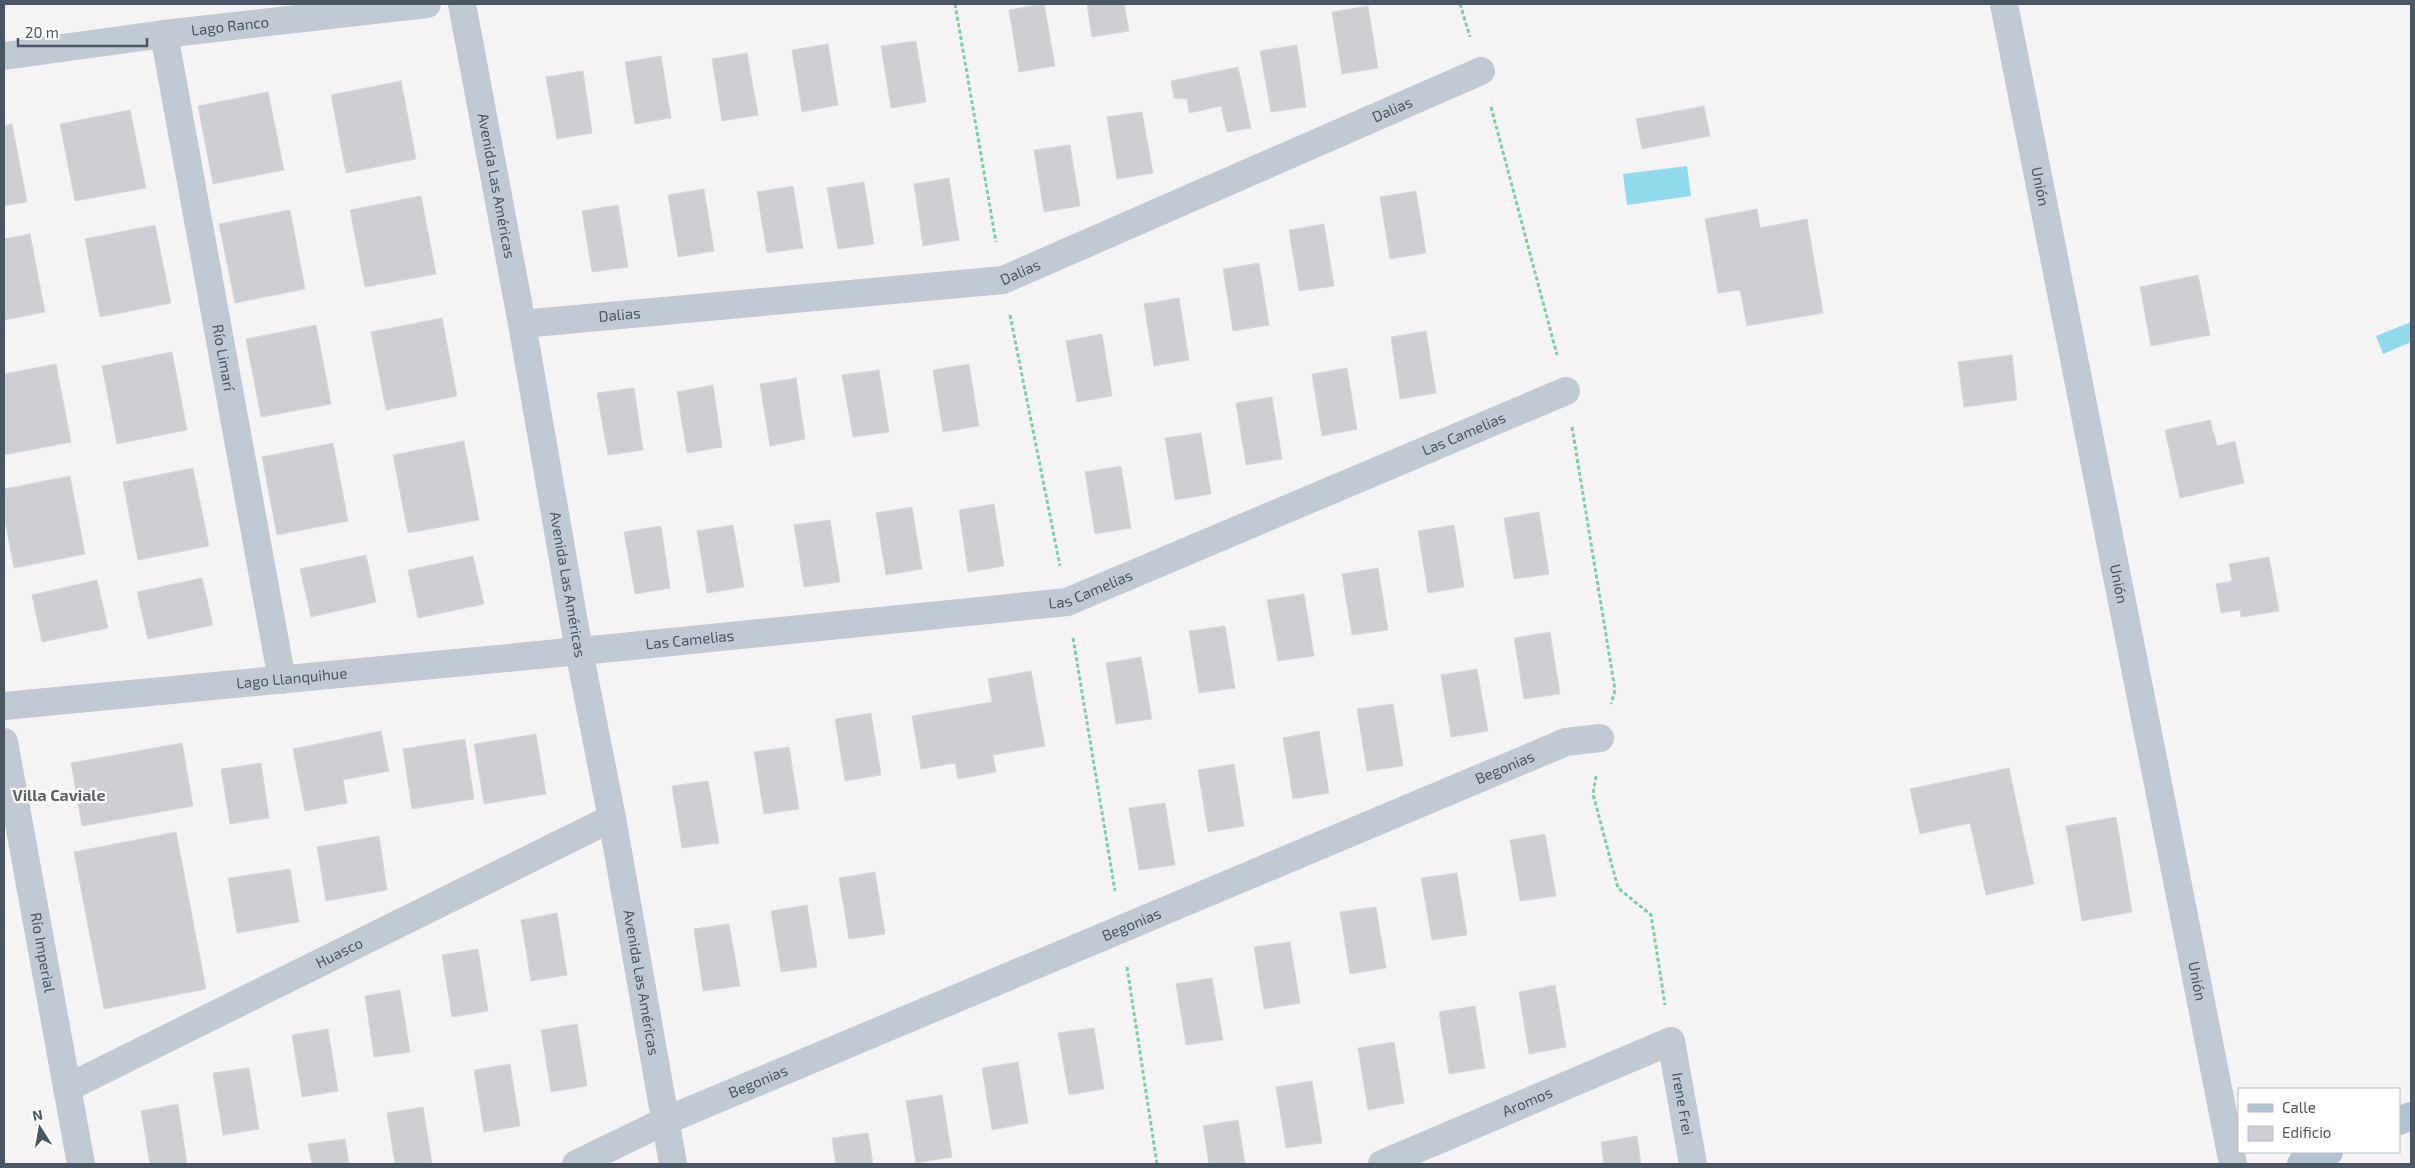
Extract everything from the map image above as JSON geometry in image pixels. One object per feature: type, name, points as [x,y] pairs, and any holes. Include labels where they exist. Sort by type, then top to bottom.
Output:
[{"type":"main road","points":[[2301,1164],[2327,1153]]},
{"type":"street","name":"Lago Ranco","points":[[4,56],[164,34],[427,4]]},
{"type":"street","name":"Avenida Las Américas","points":[[462,4],[522,324],[579,651],[612,818],[673,1164]]},
{"type":"street","name":"Unión","points":[[2004,4],[2233,1164]]},
{"type":"street","name":"Río Limarí","points":[[164,34],[282,680]]},
{"type":"street","name":"Dalias","points":[[522,324],[1003,280],[1481,71]]},
{"type":"street","name":"Las Camelias","points":[[579,651],[1067,602],[1566,391]]},
{"type":"street","name":"Lago Llanquihue","points":[[4,706],[579,651]]},
{"type":"street","name":"Begonias","points":[[576,1164],[665,1121],[1566,742],[1600,738]]},
{"type":"street","name":"Río Imperial","points":[[4,742],[81,1164]]},
{"type":"street","name":"Huasco","points":[[67,1088],[612,818]]},
{"type":"street","name":"Aromos","points":[[1382,1164],[1671,1041]]},
{"type":"street","name":"Irene Frei","points":[[1671,1041],[1693,1164]]},
{"type":"path","points":[[1067,602],[1122,930],[1158,1164]]},
{"type":"path","points":[[1600,738],[1593,794],[1618,888],[1651,915],[1671,1041]]},
{"type":"water","points":[[1687,166],[1691,196],[1627,205],[1623,174]]},
{"type":"water","points":[[2411,322],[2411,342],[2383,354],[2376,336]]},
{"type":"building","points":[[1044,4],[1055,66],[1019,72],[1009,10]]},
{"type":"building","points":[[1087,4],[1124,4],[1129,31],[1092,37]]},
{"type":"building","points":[[1368,6],[1378,68],[1342,74],[1332,12]]},
{"type":"building","points":[[916,41],[926,102],[891,108],[881,46]]},
{"type":"building","points":[[828,44],[838,105],[802,112],[792,50]]},
{"type":"building","points":[[1297,45],[1306,107],[1271,112],[1260,51]]},
{"type":"building","points":[[747,53],[758,115],[722,121],[712,59]]},
{"type":"building","points":[[661,56],[671,118],[635,124],[625,62]]},
{"type":"building","points":[[1238,67],[1251,128],[1227,132],[1221,106],[1189,113],[1187,99],[1174,98],[1171,81]]},
{"type":"building","points":[[583,71],[592,133],[557,139],[546,77]]},
{"type":"building","points":[[401,81],[416,159],[346,173],[331,95]]},
{"type":"building","points":[[268,92],[284,170],[213,184],[198,106]]},
{"type":"building","points":[[1704,106],[1710,136],[1642,149],[1636,119]]},
{"type":"building","points":[[130,110],[146,188],[75,201],[60,124]]},
{"type":"building","points":[[1142,112],[1153,173],[1117,179],[1107,117]]},
{"type":"building","points":[[12,124],[27,202],[4,206],[4,126]]},
{"type":"building","points":[[1070,145],[1080,206],[1044,212],[1034,150]]},
{"type":"building","points":[[949,178],[959,240],[923,246],[914,184]]},
{"type":"building","points":[[864,182],[874,244],[838,249],[827,188]]},
{"type":"building","points":[[793,186],[803,248],[767,253],[757,192]]},
{"type":"building","points":[[704,189],[714,251],[678,257],[668,195]]},
{"type":"building","points":[[1416,191],[1426,253],[1390,259],[1380,197]]},
{"type":"building","points":[[421,196],[436,274],[365,287],[350,210]]},
{"type":"building","points":[[618,205],[628,267],[592,272],[582,211]]},
{"type":"building","points":[[1757,209],[1760,228],[1807,219],[1823,313],[1747,326],[1740,290],[1718,293],[1705,219]]},
{"type":"building","points":[[290,210],[305,289],[235,303],[219,224]]},
{"type":"building","points":[[1324,224],[1334,286],[1299,291],[1289,230]]},
{"type":"building","points":[[155,225],[171,303],[100,317],[85,239]]},
{"type":"building","points":[[30,234],[45,312],[4,320],[4,239]]},
{"type":"building","points":[[1259,263],[1269,325],[1233,331],[1223,269]]},
{"type":"building","points":[[2198,275],[2210,335],[2151,346],[2140,287]]},
{"type":"building","points":[[1179,298],[1189,360],[1154,366],[1144,304]]},
{"type":"building","points":[[442,318],[457,396],[386,410],[371,332]]},
{"type":"building","points":[[316,325],[331,404],[261,417],[246,339]]},
{"type":"building","points":[[1426,331],[1436,393],[1400,399],[1391,337]]},
{"type":"building","points":[[1102,334],[1112,396],[1077,402],[1066,341]]},
{"type":"building","points":[[172,352],[187,430],[117,444],[102,366]]},
{"type":"building","points":[[2012,355],[2017,400],[1964,407],[1958,362]]},
{"type":"building","points":[[56,364],[71,442],[4,455],[4,374]]},
{"type":"building","points":[[969,364],[979,426],[943,432],[933,370]]},
{"type":"building","points":[[1347,368],[1357,429],[1322,436],[1312,374]]},
{"type":"building","points":[[879,370],[889,432],[853,437],[842,375]]},
{"type":"building","points":[[796,378],[805,439],[770,446],[760,384]]},
{"type":"building","points":[[713,385],[722,447],[687,453],[677,392]]},
{"type":"building","points":[[634,388],[643,450],[608,455],[597,393]]},
{"type":"building","points":[[1272,397],[1282,459],[1246,465],[1236,403]]},
{"type":"building","points":[[2210,420],[2217,446],[2235,441],[2244,483],[2180,498],[2165,430]]},
{"type":"building","points":[[1201,433],[1211,494],[1175,500],[1165,438]]},
{"type":"building","points":[[464,441],[479,520],[408,533],[393,455]]},
{"type":"building","points":[[333,443],[348,521],[277,535],[262,457]]},
{"type":"building","points":[[1121,466],[1131,528],[1095,534],[1085,472]]},
{"type":"building","points":[[193,468],[209,546],[138,560],[123,482]]},
{"type":"building","points":[[70,476],[85,554],[14,568],[4,516],[4,489]]},
{"type":"building","points":[[994,504],[1004,566],[968,572],[959,510]]},
{"type":"building","points":[[912,507],[922,569],[886,575],[876,513]]},
{"type":"building","points":[[1539,512],[1549,574],[1514,579],[1504,518]]},
{"type":"building","points":[[830,520],[840,582],[804,587],[794,525]]},
{"type":"building","points":[[733,525],[744,587],[707,593],[697,531]]},
{"type":"building","points":[[1454,525],[1464,587],[1428,593],[1418,531]]},
{"type":"building","points":[[661,526],[670,588],[635,594],[624,532]]},
{"type":"building","points":[[366,555],[376,602],[311,617],[300,569]]},
{"type":"building","points":[[473,556],[484,604],[418,618],[408,570]]},
{"type":"building","points":[[2269,557],[2279,611],[2241,617],[2240,610],[2221,613],[2216,584],[2232,581],[2229,564]]},
{"type":"building","points":[[1378,568],[1388,630],[1352,635],[1342,574]]},
{"type":"building","points":[[202,578],[213,625],[148,639],[137,592]]},
{"type":"building","points":[[97,580],[108,628],[42,642],[32,595]]},
{"type":"building","points":[[1304,594],[1314,656],[1278,661],[1267,600]]},
{"type":"building","points":[[1225,626],[1235,688],[1199,693],[1189,631]]},
{"type":"building","points":[[1550,632],[1560,694],[1524,699],[1514,638]]},
{"type":"building","points":[[1141,657],[1152,719],[1116,724],[1106,663]]},
{"type":"building","points":[[1477,669],[1488,731],[1451,737],[1441,675]]},
{"type":"building","points":[[1031,671],[1045,746],[993,755],[996,772],[958,779],[955,763],[921,769],[912,716],[992,702],[988,679]]},
{"type":"building","points":[[1393,704],[1403,766],[1367,771],[1357,709]]},
{"type":"building","points":[[871,713],[881,775],[845,781],[835,719]]},
{"type":"building","points":[[381,731],[389,771],[343,780],[347,803],[305,811],[293,749]]},
{"type":"building","points":[[1319,731],[1329,793],[1293,799],[1283,738]]},
{"type":"building","points":[[536,734],[546,794],[484,804],[474,744]]},
{"type":"building","points":[[465,739],[474,799],[412,809],[403,749]]},
{"type":"building","points":[[182,743],[193,806],[82,826],[71,763]]},
{"type":"building","points":[[789,747],[799,809],[764,814],[754,752]]},
{"type":"building","points":[[261,763],[269,818],[230,824],[221,769]]},
{"type":"building","points":[[1234,764],[1244,826],[1208,832],[1198,770]]},
{"type":"building","points":[[2009,768],[2034,884],[1986,895],[1970,823],[1920,834],[1910,789]]},
{"type":"building","points":[[708,781],[719,843],[682,848],[672,786]]},
{"type":"building","points":[[1165,803],[1175,865],[1139,870],[1129,808]]},
{"type":"building","points":[[2116,817],[2132,912],[2082,921],[2066,826]]},
{"type":"building","points":[[176,832],[206,989],[104,1009],[74,852]]},
{"type":"building","points":[[1545,834],[1556,896],[1520,901],[1510,840]]},
{"type":"building","points":[[379,836],[387,890],[326,901],[317,847]]},
{"type":"building","points":[[290,869],[299,922],[237,933],[228,878]]},
{"type":"building","points":[[875,872],[885,934],[849,939],[839,878]]},
{"type":"building","points":[[1457,873],[1467,935],[1432,940],[1421,878]]},
{"type":"building","points":[[807,905],[817,967],[781,972],[771,911]]},
{"type":"building","points":[[1376,907],[1386,968],[1350,974],[1340,912]]},
{"type":"building","points":[[557,913],[567,975],[531,981],[521,920]]},
{"type":"building","points":[[729,924],[740,986],[703,991],[694,929]]},
{"type":"building","points":[[1290,942],[1300,1003],[1264,1009],[1254,947]]},
{"type":"building","points":[[478,949],[488,1011],[452,1017],[442,955]]},
{"type":"building","points":[[1212,978],[1223,1040],[1186,1045],[1176,984]]},
{"type":"building","points":[[1555,985],[1566,1047],[1529,1054],[1519,992]]},
{"type":"building","points":[[400,990],[410,1052],[374,1057],[365,996]]},
{"type":"building","points":[[1475,1006],[1485,1068],[1449,1074],[1439,1012]]},
{"type":"building","points":[[577,1024],[587,1086],[551,1092],[541,1030]]},
{"type":"building","points":[[1094,1028],[1104,1089],[1069,1095],[1058,1033]]},
{"type":"building","points":[[328,1029],[338,1091],[302,1097],[292,1035]]},
{"type":"building","points":[[1394,1042],[1404,1103],[1368,1110],[1358,1048]]},
{"type":"building","points":[[1018,1062],[1028,1123],[992,1130],[982,1068]]},
{"type":"building","points":[[510,1064],[520,1126],[484,1132],[474,1070]]},
{"type":"building","points":[[249,1068],[259,1129],[223,1135],[213,1073]]},
{"type":"building","points":[[1312,1081],[1322,1143],[1286,1148],[1276,1087]]},
{"type":"building","points":[[942,1095],[952,1157],[916,1163],[906,1101]]},
{"type":"building","points":[[178,1104],[187,1164],[150,1164],[141,1111]]},
{"type":"building","points":[[423,1107],[432,1164],[395,1164],[387,1113]]},
{"type":"building","points":[[1238,1120],[1245,1164],[1209,1164],[1203,1126]]},
{"type":"building","points":[[868,1133],[873,1164],[836,1164],[832,1138]]},
{"type":"building","points":[[1637,1136],[1641,1164],[1604,1164],[1601,1142]]},
{"type":"building","points":[[345,1139],[349,1164],[312,1164],[308,1144]]},
{"type":"district","name":"Villa Caviale","points":[[59,795]]}]
